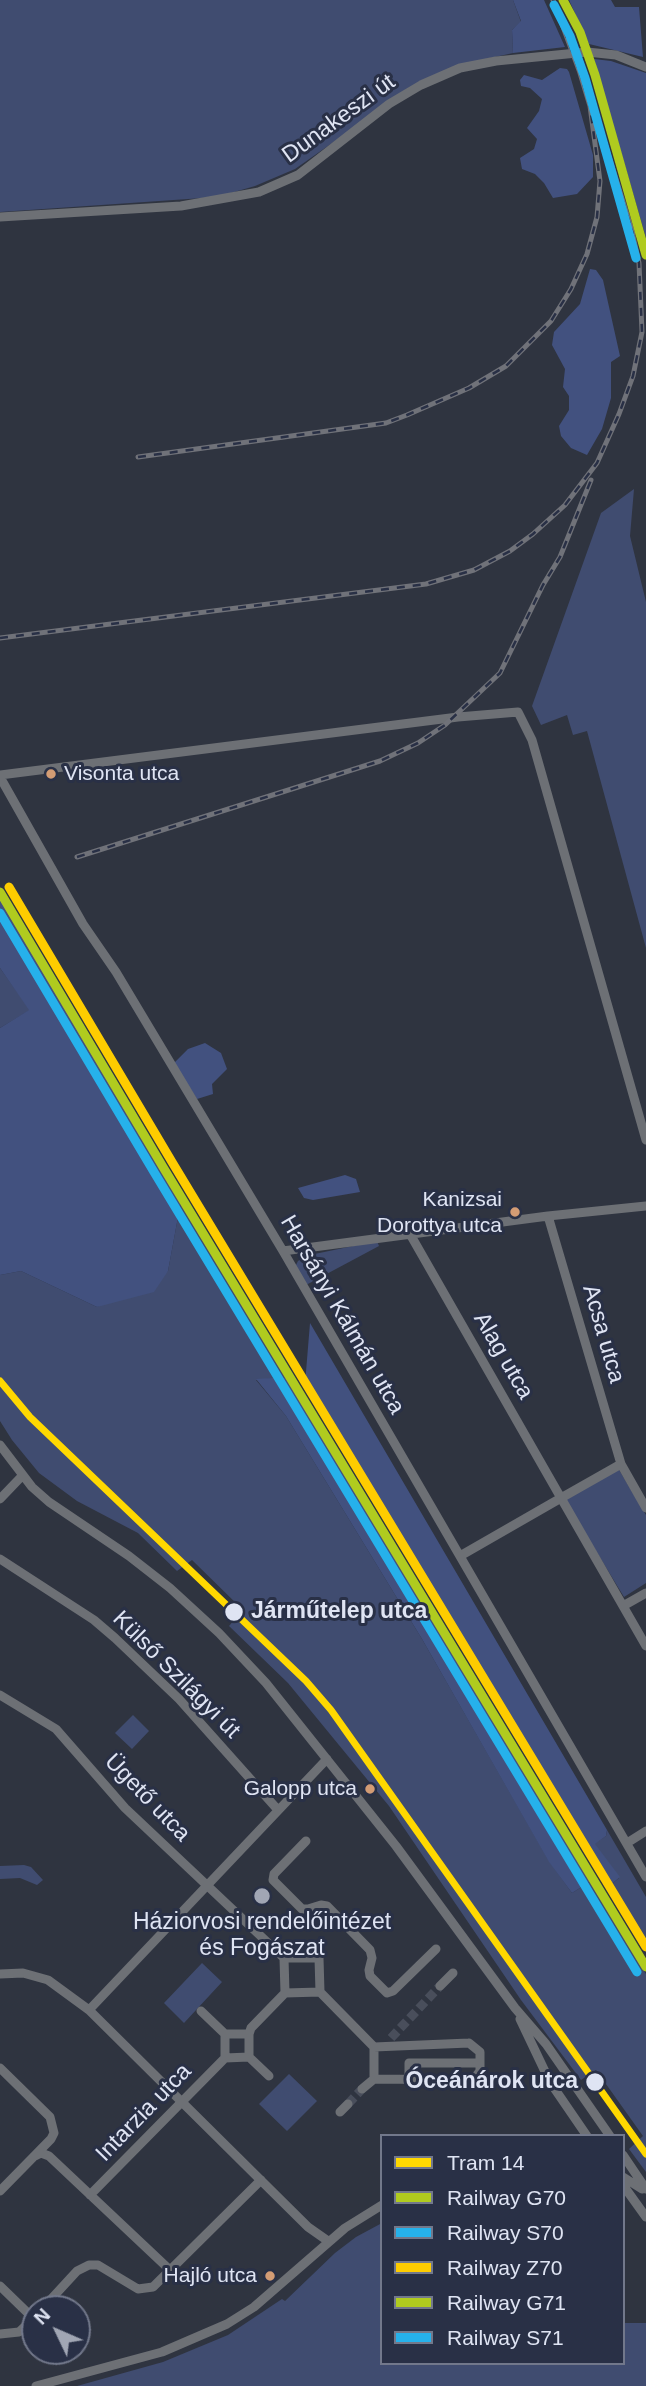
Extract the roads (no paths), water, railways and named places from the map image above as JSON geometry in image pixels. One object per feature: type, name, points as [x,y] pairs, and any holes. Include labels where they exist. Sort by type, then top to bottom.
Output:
[{"type":"street","name":"Dunakeszi út","points":[[0,217],[180,206],[259,192],[298,175],[389,104],[421,85],[460,68],[496,61],[604,52],[646,67]]},
{"type":"street","points":[[0,776],[458,717],[518,712],[532,740],[646,1140]]},
{"type":"street","name":"Harsányi Kálmán utca","points":[[0,776],[82,924],[116,972],[283,1251],[646,1877]]},
{"type":"street","points":[[283,1251],[548,1216],[646,1206]]},
{"type":"street","name":"Acsa utca","points":[[548,1216],[621,1464],[646,1508]]},
{"type":"street","name":"Alag utca","points":[[410,1234],[623,1606]]},
{"type":"street","points":[[0,1445],[22,1476],[49,1502],[152,1573],[200,1615],[266,1684],[396,1846],[514,2008],[546,2044],[609,2134]]},
{"type":"street","points":[[460,1556],[621,1464]]},
{"type":"street","points":[[0,1499],[22,1476]]},
{"type":"street","name":"Külső Szilágyi út","points":[[0,1559],[94,1620],[116,1638],[178,1699],[278,1810]]},
{"type":"street","points":[[646,1593],[623,1606],[646,1646]]},
{"type":"street","name":"Ügető utca","points":[[0,1695],[62,1735],[125,1808],[284,1958]]},
{"type":"street","points":[[89,2010],[327,1759]]},
{"type":"street","points":[[627,1843],[646,1832]]},
{"type":"street","points":[[306,1840],[274,1874],[273,1880],[302,1909],[321,1905],[334,1914],[370,1950],[370,1976],[387,1993],[393,1991],[436,1949]]},
{"type":"street","points":[[285,1993],[284,1958],[319,1958],[320,1992]]},
{"type":"street","points":[[0,1973],[23,1973],[48,1980],[89,2010],[308,2227],[328,2241]]},
{"type":"street","points":[[440,1986],[453,1973]]},
{"type":"street","points":[[249,2057],[251,2028],[285,1993],[320,1992],[379,2046],[469,2043],[480,2052],[480,2071],[473,2080],[374,2079],[362,2089]]},
{"type":"street","points":[[514,2008],[550,2082],[585,2134]]},
{"type":"street","points":[[201,2011],[225,2034],[249,2034]]},
{"type":"street","points":[[225,2034],[225,2058],[249,2057],[269,2076]]},
{"type":"street","points":[[374,2079],[379,2046],[391,2038]]},
{"type":"street","points":[[409,2045],[409,2080]]},
{"type":"street","name":"Intarzia utca","points":[[90,2196],[225,2058]]},
{"type":"street","points":[[409,2063],[480,2063]]},
{"type":"street","points":[[0,2068],[48,2114],[54,2125],[51,2139],[0,2191]]},
{"type":"street","points":[[340,2112],[348,2104]]},
{"type":"street","points":[[35,2155],[41,2153],[49,2157],[171,2272]]},
{"type":"street","points":[[625,2158],[646,2191]]},
{"type":"street","points":[[625,2179],[635,2182],[646,2191]]},
{"type":"street","points":[[55,2295],[77,2271],[89,2265],[98,2265],[131,2286],[146,2290],[160,2283],[261,2180]]},
{"type":"street","points":[[625,2188],[646,2217]]},
{"type":"street","points":[[625,2196],[635,2201]]},
{"type":"street","points":[[36,2386],[162,2353],[227,2324],[269,2295],[328,2241],[380,2206]]},
{"type":"street","points":[[0,2286],[21,2306]]},
{"type":"street","points":[[0,2334],[21,2330]]},
{"type":"tunnel","points":[[391,2038],[440,1986]]},
{"type":"tunnel","points":[[348,2104],[362,2089]]},
{"type":"railway","points":[[553,0],[583,81]]},
{"type":"railway","points":[[138,457],[386,423],[469,388],[506,366],[551,321],[571,289],[587,254],[597,217],[600,181],[590,106],[580,73]]},
{"type":"railway","points":[[599,124],[633,234]]},
{"type":"railway","points":[[0,638],[426,584],[474,570],[510,551],[565,505],[597,463],[619,414],[633,376],[642,332],[639,263],[631,227]]},
{"type":"railway","points":[[77,857],[380,761],[418,743],[445,725],[500,673],[543,585],[560,557],[591,480]]},
{"type":"tram line","name":"14","points":[[0,1381],[30,1417],[306,1681],[331,1710],[646,2154]]},
{"type":"rail line","name":"G71","points":[[563,0],[580,32],[595,75],[646,255]]},
{"type":"rail line","name":"S71","points":[[554,5],[570,36],[585,78],[636,258]]},
{"type":"rail line","name":"Z70","points":[[9,887],[646,1947]]},
{"type":"rail line","name":"G70","points":[[0,892],[646,1967]]},
{"type":"rail line","name":"S70","points":[[0,913],[637,1972]]},
{"type":"place","name":"Visonta utca","points":[[51,774]]},
{"type":"place","name":"Kanizsai Dorottya utca","points":[[515,1212]]},
{"type":"place","name":"Járműtelep utca","points":[[234,1612]]},
{"type":"place","name":"Galopp utca","points":[[370,1789]]},
{"type":"place","name":"Háziorvosi rendelőintézet és Fogászat","points":[[262,1896]]},
{"type":"place","name":"Óceánárok utca","points":[[595,2082]]},
{"type":"place","name":"Hajló utca","points":[[270,2276]]}]
